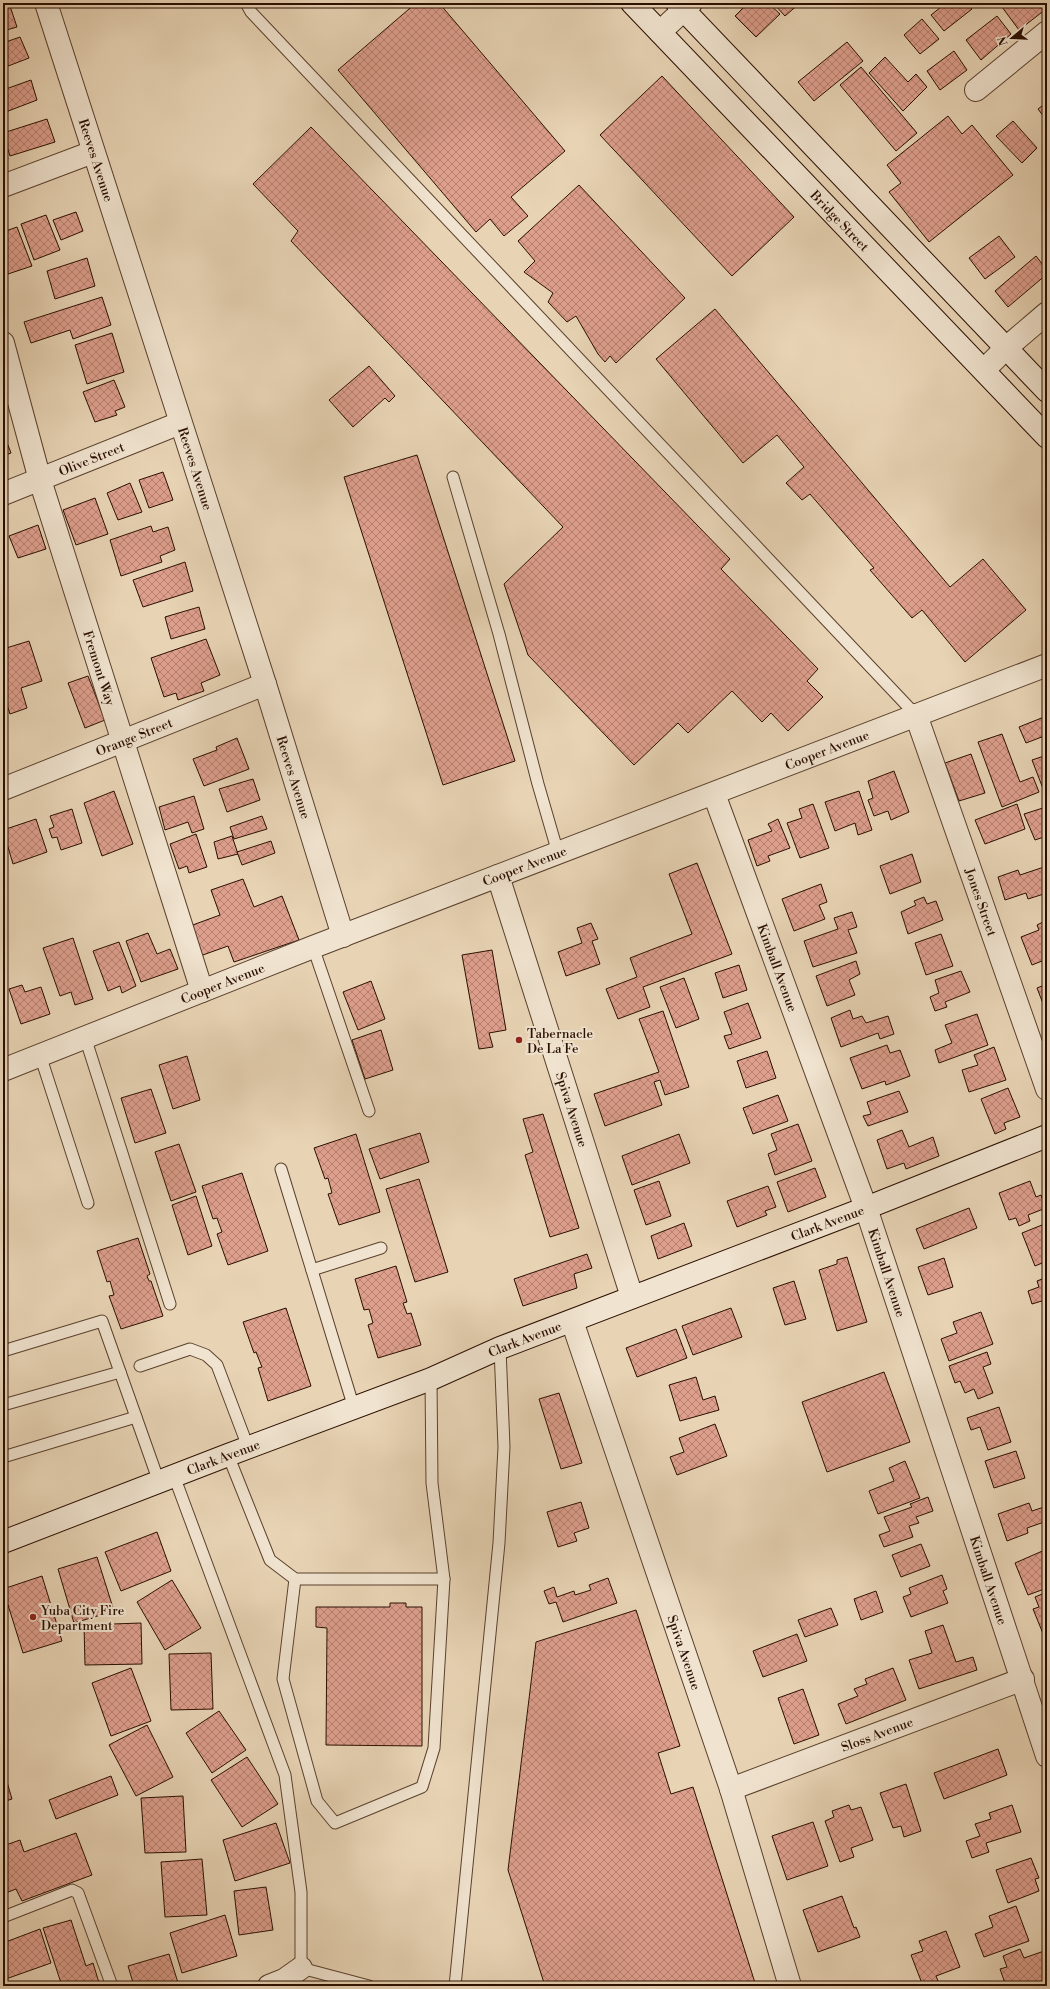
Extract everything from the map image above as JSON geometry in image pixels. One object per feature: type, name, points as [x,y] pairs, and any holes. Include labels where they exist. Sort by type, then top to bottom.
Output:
[{"type":"street","name":"Reeves Avenue","points":[[46,3],[265,684],[344,936]]},
{"type":"street","name":"Bridge Street","points":[[632,3],[1047,437]]},
{"type":"street","points":[[660,32],[684,5],[1047,391]]},
{"type":"street","points":[[976,90],[1047,32]]},
{"type":"street","points":[[3,186],[93,152]]},
{"type":"street","points":[[984,370],[1006,348],[1047,313]]},
{"type":"street","name":"Fremont Way","points":[[3,343],[40,480],[202,990]]},
{"type":"street","name":"Olive Street","points":[[3,494],[180,423]]},
{"type":"street","name":"Cooper Avenue","points":[[3,1070],[202,990],[714,794],[1047,664]]},
{"type":"street","name":"Orange Street","points":[[3,789],[265,684]]},
{"type":"street","name":"Jones Street","points":[[916,715],[1047,1089]]},
{"type":"street","name":"Kimball Avenue","points":[[714,794],[866,1208],[1023,1679],[1047,1756]]},
{"type":"street","name":"Spiva Avenue","points":[[498,876],[632,1298]]},
{"type":"street","name":"Clark Avenue","points":[[3,1542],[228,1455],[431,1379],[500,1348],[866,1208],[1047,1136]]},
{"type":"street","name":"Spiva Avenue","points":[[572,1321],[731,1789],[790,1986]]},
{"type":"street","name":"Sloss Avenue","points":[[731,1789],[1023,1679]]},
{"type":"street","points":[[269,1986],[284,1980],[301,1968]]},
{"type":"lane","points":[[246,3],[251,12],[916,715]]},
{"type":"lane","points":[[453,477],[499,634],[558,854]]},
{"type":"lane","points":[[313,947],[369,1111]]},
{"type":"lane","points":[[85,1037],[170,1304]]},
{"type":"lane","points":[[40,1056],[88,1203]]},
{"type":"lane","points":[[281,1169],[354,1408]]},
{"type":"lane","points":[[312,1270],[381,1248]]},
{"type":"lane","points":[[3,1351],[102,1321],[136,1417],[167,1479],[285,1775],[301,1892],[301,1968],[369,1986]]},
{"type":"lane","points":[[455,1986],[499,1543],[504,1447],[500,1348]]},
{"type":"lane","points":[[140,1366],[190,1349],[206,1355],[218,1365],[248,1448]]},
{"type":"lane","points":[[3,1405],[120,1372]]},
{"type":"lane","points":[[295,1579],[283,1679],[317,1801],[335,1824],[422,1787],[434,1748],[444,1579],[432,1483],[431,1379]]},
{"type":"lane","points":[[3,1457],[136,1417]]},
{"type":"lane","points":[[228,1455],[270,1560],[295,1579],[444,1579]]},
{"type":"lane","points":[[3,1917],[72,1890],[75,1891],[78,1893],[112,1986]]},
{"type":"building","points":[[3,3],[9,3],[17,27],[3,31]]},
{"type":"building","points":[[416,3],[439,3],[565,151],[511,197],[528,216],[504,236],[490,219],[476,232],[338,70]]},
{"type":"building","points":[[748,3],[768,3],[780,14],[756,37],[735,16]]},
{"type":"building","points":[[773,3],[800,3],[785,16]]},
{"type":"building","points":[[946,3],[967,3],[972,9],[944,31],[931,15]]},
{"type":"building","points":[[1006,3],[1041,3],[1046,9],[1019,30],[1002,7]]},
{"type":"building","points":[[997,16],[1011,34],[981,60],[966,40]]},
{"type":"building","points":[[922,19],[939,39],[920,54],[904,35]]},
{"type":"building","points":[[20,37],[29,58],[3,68],[3,43]]},
{"type":"building","points":[[847,42],[863,61],[814,101],[798,82]]},
{"type":"building","points":[[954,51],[967,70],[940,90],[927,71]]},
{"type":"building","points":[[885,57],[908,82],[916,74],[927,87],[903,111],[869,73]]},
{"type":"building","points":[[861,67],[917,133],[896,151],[840,85]]},
{"type":"building","points":[[662,76],[794,217],[732,276],[600,135]]},
{"type":"building","points":[[31,80],[37,100],[3,113],[3,90]]},
{"type":"building","points":[[1047,102],[1047,121],[1038,109]]},
{"type":"building","points":[[948,116],[962,134],[972,125],[1013,175],[929,242],[889,192],[901,183],[887,165]]},
{"type":"building","points":[[47,119],[55,142],[10,156],[3,133]]},
{"type":"building","points":[[1013,121],[1037,148],[1022,163],[996,136]]},
{"type":"building","points":[[311,127],[730,559],[721,569],[818,669],[807,681],[823,697],[788,731],[771,713],[762,722],[732,691],[688,733],[678,723],[634,765],[528,655],[504,584],[563,527],[291,241],[298,231],[253,184]]},
{"type":"building","points":[[3,146],[8,159],[3,162]]},
{"type":"building","points":[[579,185],[685,298],[616,363],[610,356],[605,362],[598,354],[576,316],[567,322],[548,302],[553,293],[524,272],[535,261],[518,241]]},
{"type":"building","points":[[76,212],[83,231],[61,240],[53,220]]},
{"type":"building","points":[[46,215],[60,250],[34,260],[21,224]]},
{"type":"building","points":[[17,227],[32,266],[5,275],[3,269],[3,232]]},
{"type":"building","points":[[999,236],[1015,257],[985,279],[969,258]]},
{"type":"building","points":[[1036,256],[1047,270],[1047,274],[1008,307],[995,291]]},
{"type":"building","points":[[87,258],[95,286],[55,299],[47,271]]},
{"type":"building","points":[[102,297],[111,325],[73,339],[70,330],[31,343],[24,322]]},
{"type":"building","points":[[715,309],[950,587],[983,559],[1026,610],[965,662],[922,610],[912,618],[870,570],[874,568],[810,494],[802,500],[786,483],[804,467],[777,435],[743,463],[656,359]]},
{"type":"building","points":[[112,333],[124,372],[87,384],[75,345]]},
{"type":"building","points":[[369,366],[395,396],[389,402],[385,398],[353,427],[329,400]]},
{"type":"building","points":[[114,380],[125,407],[115,411],[117,415],[95,422],[83,392]]},
{"type":"building","points":[[3,432],[11,453],[3,456]]},
{"type":"building","points":[[417,455],[515,761],[443,785],[344,477]]},
{"type":"building","points":[[163,472],[173,500],[149,508],[139,480]]},
{"type":"building","points":[[130,483],[142,512],[118,520],[107,493]]},
{"type":"building","points":[[95,498],[108,534],[76,545],[63,510]]},
{"type":"building","points":[[38,525],[46,549],[18,558],[9,536]]},
{"type":"building","points":[[151,526],[153,532],[168,527],[175,550],[160,556],[162,562],[121,576],[110,540]]},
{"type":"building","points":[[185,562],[193,591],[143,607],[133,580]]},
{"type":"building","points":[[199,607],[205,629],[171,639],[165,617]]},
{"type":"building","points":[[206,639],[220,675],[201,683],[204,691],[178,700],[176,693],[164,697],[151,658]]},
{"type":"building","points":[[29,641],[42,681],[21,688],[27,708],[10,714],[3,692],[3,649]]},
{"type":"building","points":[[88,676],[105,720],[85,728],[68,683]]},
{"type":"building","points":[[1044,717],[1047,723],[1047,735],[1026,743],[1019,727]]},
{"type":"building","points":[[1002,734],[1020,782],[1033,777],[1039,792],[1002,807],[978,742]]},
{"type":"building","points":[[237,738],[249,769],[204,786],[193,759],[217,750],[216,747]]},
{"type":"building","points":[[971,754],[985,793],[959,801],[945,763]]},
{"type":"building","points":[[1047,755],[1047,799],[1032,760]]},
{"type":"building","points":[[894,771],[909,812],[891,820],[888,811],[874,816],[868,800],[873,798],[868,781]]},
{"type":"building","points":[[253,779],[260,800],[227,812],[219,789]]},
{"type":"building","points":[[114,791],[133,844],[102,856],[84,803]]},
{"type":"building","points":[[859,791],[872,830],[858,835],[855,823],[835,831],[825,802]]},
{"type":"building","points":[[194,796],[204,829],[192,833],[188,822],[165,830],[159,807]]},
{"type":"building","points":[[813,804],[829,848],[800,858],[787,823],[802,818],[799,809]]},
{"type":"building","points":[[1017,804],[1025,829],[985,844],[975,820]]},
{"type":"building","points":[[1046,807],[1047,836],[1035,840],[1024,814]]},
{"type":"building","points":[[72,809],[82,843],[61,850],[57,837],[52,838],[49,829],[54,827],[50,816]]},
{"type":"building","points":[[262,816],[267,829],[234,839],[230,827]]},
{"type":"building","points":[[36,819],[47,852],[13,864],[3,830]]},
{"type":"building","points":[[778,819],[790,848],[768,856],[770,861],[757,866],[748,840],[772,831],[768,824]]},
{"type":"building","points":[[196,834],[207,867],[189,873],[187,866],[179,869],[170,844]]},
{"type":"building","points":[[232,836],[238,854],[218,859],[214,842]]},
{"type":"building","points":[[271,841],[275,853],[242,865],[237,852]]},
{"type":"building","points":[[912,854],[921,882],[890,894],[880,866]]},
{"type":"building","points":[[697,863],[732,954],[643,987],[650,1007],[618,1019],[606,989],[637,977],[630,958],[692,934],[669,874]]},
{"type":"building","points":[[1047,866],[1047,893],[1028,899],[1026,893],[1005,900],[998,877],[1018,870],[1020,875]]},
{"type":"building","points":[[243,879],[254,907],[282,896],[299,940],[234,962],[228,946],[200,956],[190,926],[220,915],[211,890]]},
{"type":"building","points":[[821,884],[827,902],[819,905],[825,919],[794,931],[782,899]]},
{"type":"building","points":[[924,897],[927,904],[936,901],[943,920],[908,934],[901,912],[916,905],[914,901]]},
{"type":"building","points":[[852,912],[857,927],[848,930],[857,953],[813,967],[804,941],[838,929],[834,918]]},
{"type":"building","points":[[1047,920],[1047,959],[1032,965],[1021,937],[1039,930],[1037,925]]},
{"type":"building","points":[[591,923],[598,939],[592,941],[600,964],[566,976],[558,952],[582,943],[577,928]]},
{"type":"building","points":[[148,933],[157,954],[170,949],[178,969],[141,982],[126,941]]},
{"type":"building","points":[[941,934],[953,966],[926,975],[915,943]]},
{"type":"building","points":[[73,938],[93,999],[75,1005],[71,992],[60,996],[43,948]]},
{"type":"building","points":[[119,942],[136,986],[122,993],[120,986],[108,991],[93,951]]},
{"type":"building","points":[[492,950],[506,1030],[489,1033],[493,1047],[479,1049],[462,955]]},
{"type":"building","points":[[856,961],[860,974],[849,980],[855,995],[827,1006],[816,976]]},
{"type":"building","points":[[739,965],[747,990],[723,998],[715,973]]},
{"type":"building","points":[[961,971],[970,992],[945,1002],[947,1007],[935,1011],[930,997],[939,993],[935,980]]},
{"type":"building","points":[[684,978],[699,1019],[676,1028],[660,987]]},
{"type":"building","points":[[371,981],[385,1019],[358,1030],[343,992]]},
{"type":"building","points":[[1047,984],[1047,1014],[1037,988]]},
{"type":"building","points":[[22,985],[25,992],[41,987],[50,1014],[21,1024],[9,989]]},
{"type":"building","points":[[748,1003],[761,1038],[729,1049],[724,1036],[732,1034],[724,1012]]},
{"type":"building","points":[[850,1010],[853,1019],[862,1016],[866,1023],[888,1016],[894,1034],[880,1039],[878,1033],[841,1047],[831,1018]]},
{"type":"building","points":[[663,1011],[689,1087],[665,1095],[660,1080],[654,1082],[662,1105],[605,1126],[594,1094],[659,1072],[639,1019]]},
{"type":"building","points":[[977,1014],[988,1045],[939,1063],[935,1050],[952,1043],[945,1025]]},
{"type":"building","points":[[381,1030],[393,1070],[365,1079],[352,1040]]},
{"type":"building","points":[[887,1045],[890,1053],[900,1050],[910,1076],[886,1085],[885,1081],[862,1089],[850,1058]]},
{"type":"building","points":[[994,1047],[1006,1080],[969,1092],[962,1070],[978,1065],[974,1055]]},
{"type":"building","points":[[767,1051],[776,1078],[746,1088],[737,1061]]},
{"type":"building","points":[[187,1056],[200,1100],[173,1109],[159,1065]]},
{"type":"building","points":[[1008,1088],[1020,1117],[1004,1123],[1006,1129],[995,1134],[981,1099]]},
{"type":"building","points":[[151,1089],[166,1133],[135,1143],[121,1098]]},
{"type":"building","points":[[899,1091],[908,1112],[868,1126],[863,1116],[871,1114],[867,1102]]},
{"type":"building","points":[[778,1095],[788,1121],[753,1134],[743,1108]]},
{"type":"building","points":[[543,1114],[579,1228],[550,1237],[525,1155],[533,1152],[523,1119]]},
{"type":"building","points":[[798,1124],[812,1161],[775,1175],[768,1154],[777,1150],[771,1134]]},
{"type":"building","points":[[902,1130],[909,1147],[933,1137],[939,1156],[906,1169],[904,1163],[887,1169],[877,1140]]},
{"type":"building","points":[[420,1133],[429,1162],[380,1179],[369,1149]]},
{"type":"building","points":[[356,1134],[380,1212],[339,1225],[328,1194],[332,1193],[328,1178],[325,1179],[314,1148]]},
{"type":"building","points":[[679,1134],[690,1163],[632,1185],[622,1156]]},
{"type":"building","points":[[179,1144],[196,1192],[171,1201],[155,1152]]},
{"type":"building","points":[[815,1168],[826,1197],[788,1212],[777,1182]]},
{"type":"building","points":[[242,1173],[268,1251],[228,1265],[217,1234],[222,1232],[217,1218],[213,1219],[202,1186]]},
{"type":"building","points":[[419,1179],[448,1272],[415,1282],[386,1189]]},
{"type":"building","points":[[659,1181],[671,1216],[646,1225],[634,1190]]},
{"type":"building","points":[[1030,1181],[1036,1197],[1041,1195],[1046,1208],[1028,1215],[1030,1221],[1019,1226],[1016,1218],[1009,1220],[999,1193]]},
{"type":"building","points":[[768,1186],[776,1207],[765,1211],[767,1215],[737,1227],[727,1201]]},
{"type":"building","points":[[196,1196],[212,1246],[188,1255],[172,1205]]},
{"type":"building","points":[[969,1208],[977,1228],[924,1249],[916,1229]]},
{"type":"building","points":[[684,1223],[692,1246],[658,1259],[651,1236]]},
{"type":"building","points":[[1047,1223],[1047,1261],[1035,1266],[1022,1233]]},
{"type":"building","points":[[138,1238],[150,1274],[147,1276],[149,1281],[151,1281],[163,1316],[121,1329],[109,1296],[114,1295],[110,1281],[107,1282],[97,1251]]},
{"type":"building","points":[[587,1254],[592,1268],[574,1274],[577,1288],[523,1306],[514,1279]]},
{"type":"building","points":[[847,1257],[867,1322],[837,1331],[819,1270],[837,1264],[837,1260]]},
{"type":"building","points":[[944,1258],[953,1287],[928,1295],[918,1267]]},
{"type":"building","points":[[396,1266],[407,1302],[403,1303],[407,1314],[411,1313],[421,1345],[378,1358],[368,1325],[373,1323],[369,1309],[364,1310],[355,1279]]},
{"type":"building","points":[[1047,1277],[1047,1306],[1045,1300],[1032,1304],[1028,1291],[1039,1287],[1037,1281]]},
{"type":"building","points":[[794,1281],[806,1319],[785,1325],[773,1288]]},
{"type":"building","points":[[286,1308],[311,1386],[268,1401],[258,1368],[262,1367],[256,1352],[254,1353],[243,1322]]},
{"type":"building","points":[[731,1308],[742,1337],[693,1355],[682,1326]]},
{"type":"building","points":[[981,1312],[993,1344],[949,1361],[941,1339],[957,1333],[953,1322]]},
{"type":"building","points":[[676,1329],[687,1358],[637,1377],[626,1348]]},
{"type":"building","points":[[987,1352],[991,1364],[983,1367],[993,1393],[978,1399],[974,1389],[965,1393],[960,1381],[955,1383],[949,1366]]},
{"type":"building","points":[[884,1372],[910,1442],[827,1472],[802,1402]]},
{"type":"building","points":[[696,1377],[703,1400],[715,1396],[719,1410],[680,1421],[669,1385]]},
{"type":"building","points":[[559,1393],[582,1463],[561,1469],[539,1399]]},
{"type":"building","points":[[999,1407],[1011,1442],[988,1450],[980,1427],[971,1430],[967,1418]]},
{"type":"building","points":[[715,1424],[727,1456],[677,1475],[670,1457],[684,1452],[679,1438]]},
{"type":"building","points":[[1016,1451],[1025,1478],[994,1488],[985,1461]]},
{"type":"building","points":[[905,1461],[920,1498],[878,1514],[869,1491],[894,1481],[889,1468]]},
{"type":"building","points":[[928,1497],[933,1511],[916,1517],[919,1523],[909,1526],[913,1537],[884,1547],[879,1535],[890,1531],[884,1517],[912,1507],[910,1504]]},
{"type":"building","points":[[581,1502],[589,1528],[574,1533],[577,1541],[558,1547],[547,1512]]},
{"type":"building","points":[[1029,1503],[1032,1511],[1044,1507],[1047,1521],[1027,1528],[1028,1533],[1007,1541],[998,1514]]},
{"type":"building","points":[[157,1532],[171,1571],[121,1591],[105,1552]]},
{"type":"building","points":[[921,1544],[930,1566],[901,1577],[892,1555]]},
{"type":"building","points":[[1047,1549],[1047,1569],[1045,1569],[1047,1588],[1028,1595],[1015,1563]]},
{"type":"building","points":[[97,1557],[114,1611],[74,1623],[58,1569]]},
{"type":"building","points":[[942,1575],[947,1589],[943,1591],[948,1603],[911,1617],[903,1597],[911,1594],[909,1588]]},
{"type":"building","name":"Yuba City Fire Department","points":[[42,1576],[62,1641],[23,1653],[3,1589]]},
{"type":"building","points":[[608,1578],[617,1603],[563,1622],[556,1602],[549,1604],[544,1591],[554,1587],[557,1597],[574,1591],[575,1595],[591,1590],[589,1585]]},
{"type":"building","points":[[172,1580],[201,1628],[165,1650],[137,1602]]},
{"type":"building","points":[[876,1591],[883,1612],[861,1620],[854,1599]]},
{"type":"building","points":[[1047,1592],[1046,1641],[1033,1609],[1039,1607],[1035,1597]]},
{"type":"building","points":[[390,1603],[406,1603],[406,1607],[422,1607],[422,1746],[326,1745],[327,1628],[316,1627],[316,1607],[390,1607]]},
{"type":"building","points":[[831,1608],[838,1625],[805,1637],[798,1620]]},
{"type":"building","points":[[636,1610],[680,1746],[658,1753],[671,1794],[693,1787],[756,1986],[545,1986],[508,1870],[536,1642]]},
{"type":"building","points":[[141,1623],[142,1664],[85,1665],[84,1625]]},
{"type":"building","points":[[943,1625],[956,1662],[973,1657],[977,1670],[919,1689],[909,1660],[932,1653],[925,1631]]},
{"type":"building","points":[[797,1634],[807,1661],[763,1677],[753,1651]]},
{"type":"building","points":[[211,1653],[213,1709],[171,1710],[169,1654]]},
{"type":"building","points":[[131,1668],[151,1721],[111,1736],[92,1683]]},
{"type":"building","points":[[893,1668],[906,1700],[846,1724],[838,1704],[858,1696],[854,1689],[867,1684],[865,1679]]},
{"type":"building","points":[[803,1689],[819,1735],[794,1744],[778,1698]]},
{"type":"building","points":[[219,1711],[246,1750],[212,1773],[186,1733]]},
{"type":"building","points":[[147,1725],[173,1777],[136,1796],[109,1745]]},
{"type":"building","points":[[998,1749],[1007,1775],[944,1799],[934,1773]]},
{"type":"building","points":[[247,1757],[278,1804],[242,1827],[211,1780]]},
{"type":"building","points":[[111,1776],[118,1795],[56,1819],[49,1800]]},
{"type":"building","points":[[7,1782],[12,1799],[3,1802],[3,1783]]},
{"type":"building","points":[[906,1784],[921,1831],[904,1837],[901,1826],[893,1828],[880,1793]]},
{"type":"building","points":[[183,1796],[186,1852],[145,1853],[141,1798]]},
{"type":"building","points":[[849,1805],[851,1810],[861,1807],[873,1840],[851,1848],[854,1857],[840,1862],[825,1821],[834,1817],[832,1811]]},
{"type":"building","points":[[1012,1805],[1021,1832],[986,1843],[989,1852],[972,1858],[966,1841],[980,1836],[975,1824],[991,1819],[989,1813]]},
{"type":"building","points":[[813,1822],[828,1866],[787,1880],[772,1836]]},
{"type":"building","points":[[276,1823],[290,1863],[235,1881],[223,1840]]},
{"type":"building","points":[[76,1833],[92,1875],[22,1901],[16,1889],[3,1894],[3,1846],[20,1840],[24,1852]]},
{"type":"building","points":[[1031,1858],[1039,1878],[1035,1879],[1039,1891],[1008,1903],[996,1870]]},
{"type":"building","points":[[202,1859],[207,1915],[165,1917],[161,1862]]},
{"type":"building","points":[[266,1887],[273,1930],[239,1935],[234,1891]]},
{"type":"building","points":[[842,1896],[854,1928],[856,1927],[860,1937],[818,1952],[803,1910]]},
{"type":"building","points":[[1016,1906],[1029,1941],[984,1957],[975,1934],[993,1927],[989,1916]]},
{"type":"building","points":[[225,1915],[237,1956],[182,1973],[170,1933]]},
{"type":"building","points":[[71,1920],[86,1966],[93,1963],[100,1986],[62,1986],[43,1928]]},
{"type":"building","points":[[40,1929],[51,1963],[3,1980],[3,1943]]},
{"type":"building","points":[[946,1931],[960,1967],[936,1976],[940,1986],[923,1986],[911,1955],[923,1951],[919,1941]]},
{"type":"building","points":[[1020,1949],[1024,1958],[1047,1950],[1047,1979],[1028,1986],[1006,1986],[1000,1969],[1007,1967],[1003,1956]]},
{"type":"building","points":[[169,1954],[179,1986],[134,1986],[128,1966]]},
{"type":"place","name":"Tabernacle De La Fe","points":[[519,1040]]},
{"type":"place","name":"Yuba City Fire Department","points":[[33,1617]]}]
